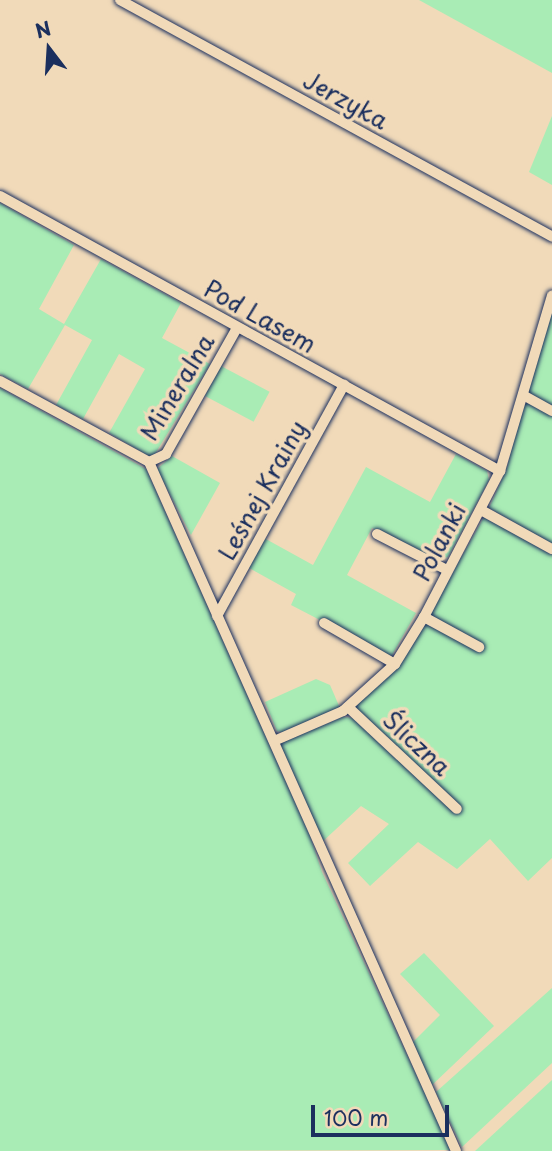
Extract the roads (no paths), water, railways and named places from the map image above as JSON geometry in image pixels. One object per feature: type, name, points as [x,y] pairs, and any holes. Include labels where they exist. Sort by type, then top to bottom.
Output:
[{"type":"street","name":"Jerzyka","points":[[120,0],[552,237]]},
{"type":"street","name":"Pod Lasem","points":[[0,196],[500,471]]},
{"type":"street","name":"Polanki","points":[[274,741],[348,707],[395,664],[424,617],[500,471],[552,296]]},
{"type":"street","name":"Mineralna","points":[[149,463],[166,454],[237,327]]},
{"type":"street","points":[[0,381],[149,463],[456,1151]]},
{"type":"street","name":"Leśnej Krainy","points":[[217,616],[344,385]]},
{"type":"street","points":[[523,395],[552,411]]},
{"type":"street","points":[[481,510],[552,549]]},
{"type":"street","points":[[377,534],[447,570]]},
{"type":"street","points":[[424,617],[479,647]]},
{"type":"street","points":[[324,623],[395,664]]},
{"type":"street","name":"Śliczna","points":[[348,707],[457,809]]}]
